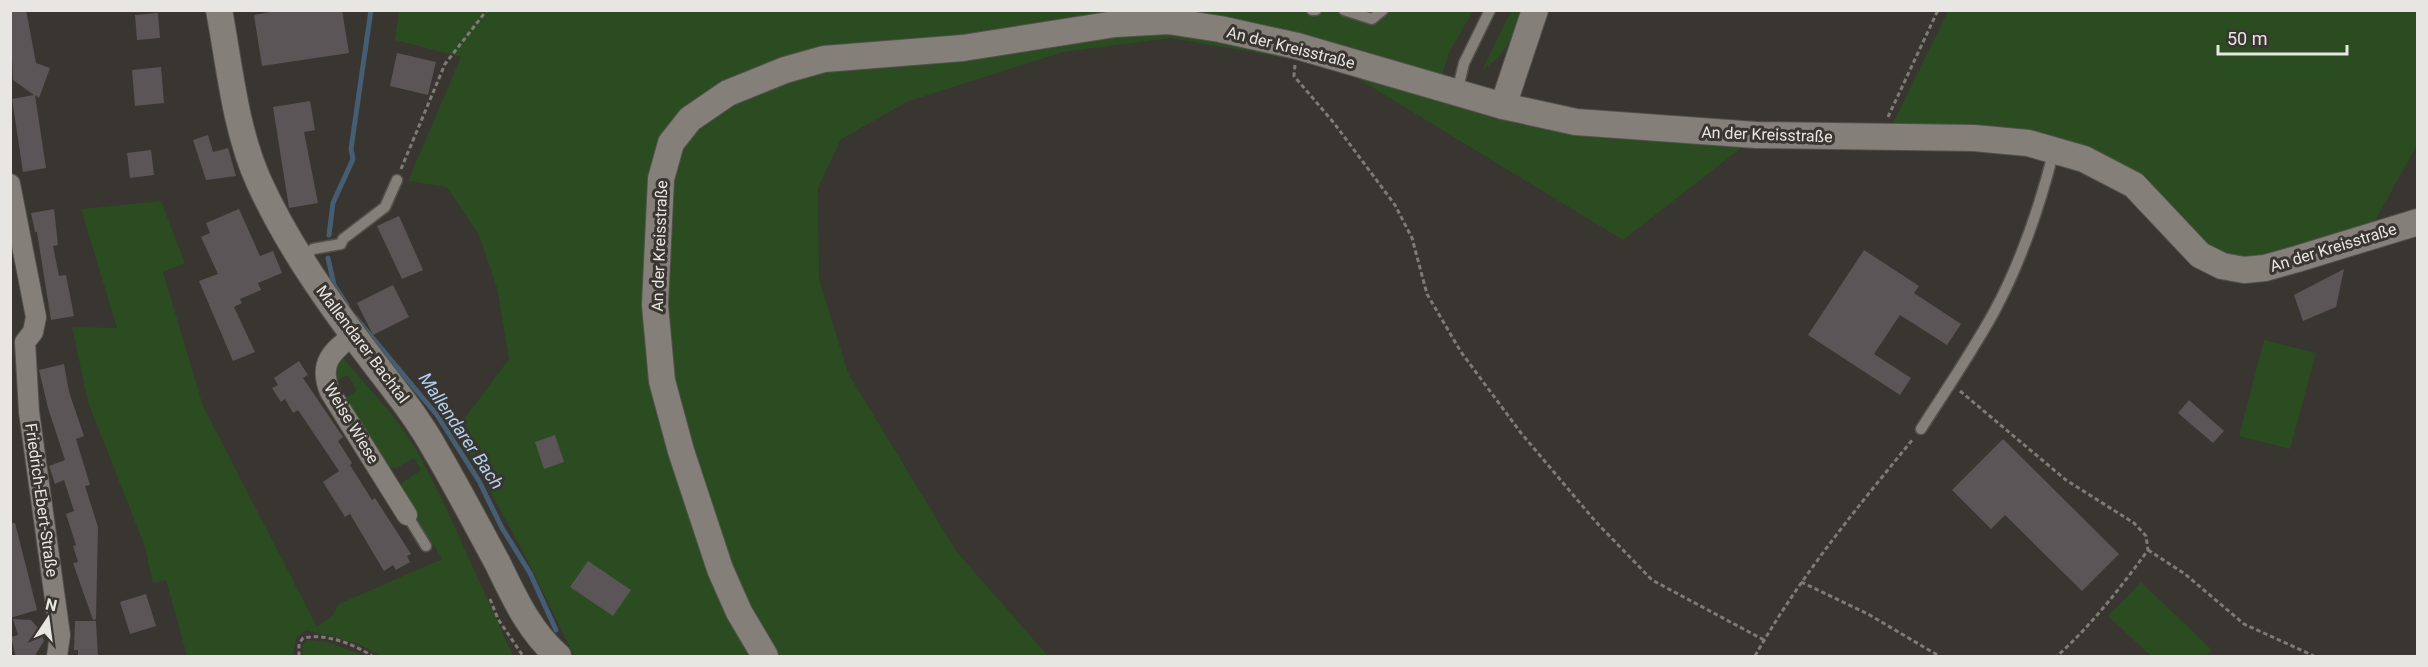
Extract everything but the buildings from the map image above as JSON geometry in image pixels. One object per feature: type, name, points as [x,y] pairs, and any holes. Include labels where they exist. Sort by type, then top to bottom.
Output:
[{"type":"street","name":"Mallendarer Bachtal","points":[[219,10],[248,156],[270,205],[301,260],[353,334],[408,405],[436,450],[524,618],[558,657]]},
{"type":"street","points":[[1503,106],[1535,10]]},
{"type":"street","name":"An der Kreisstraße","points":[[765,657],[720,569],[681,452],[662,381],[655,305],[658,219],[664,159],[680,131],[690,119],[728,93],[785,70],[824,59],[963,48],[1115,24],[1168,21],[1220,29],[1297,46],[1503,106],[1576,122],[1755,135],[1974,138],[2028,143],[2103,167],[2134,185],[2185,243],[2200,255],[2222,266],[2244,270],[2265,268],[2418,222]]},
{"type":"street","name":"Friedrich-Ebert-Straße","points":[[10,184],[36,317],[33,332],[18,342],[60,635],[57,657]]},
{"type":"street","name":"Weise Wiese","points":[[353,334],[334,350],[325,368],[324,379],[408,515]]},
{"type":"lane","points":[[1344,10],[1372,19],[1383,10]]},
{"type":"lane","points":[[1457,92],[1464,63],[1490,10]]},
{"type":"lane","points":[[1921,429],[1994,312],[2011,277],[2042,196],[2054,150]]},
{"type":"lane","points":[[301,260],[313,249],[341,244],[343,239],[385,207],[397,180]]},
{"type":"lane","points":[[408,515],[426,546]]},
{"type":"path","points":[[397,180],[445,64],[487,10]]},
{"type":"path","points":[[1883,138],[1882,130],[1938,10]]},
{"type":"path","points":[[1297,46],[1294,76],[1334,123],[1395,205],[1412,238],[1427,294],[1461,352],[1521,433],[1596,522],[1652,580],[1764,640]]},
{"type":"path","points":[[1950,383],[2066,480],[2134,523],[2146,536],[2148,550],[2101,609],[2057,657]]},
{"type":"path","points":[[1755,657],[1802,582],[1921,429]]},
{"type":"path","points":[[2148,550],[2185,574],[2244,624],[2314,657]]},
{"type":"path","points":[[1802,582],[1868,614],[1939,657]]},
{"type":"path","points":[[299,657],[299,644],[303,638],[312,636],[358,647],[372,657]]},
{"type":"green space","points":[[399,10],[1473,11],[1449,53],[1434,100],[1609,139],[1745,145],[1623,240],[1339,67],[1170,38],[1063,52],[909,101],[841,139],[818,188],[819,279],[848,373],[956,551],[1048,656],[574,656],[525,555],[456,430],[509,359],[497,288],[479,235],[447,187],[408,181],[461,57],[395,40]]},
{"type":"green space","points":[[1511,11],[1526,11],[1503,51],[1482,70]]},
{"type":"green space","points":[[1948,11],[2417,11],[2417,145],[2372,226],[2258,261],[2214,255],[2126,172],[1890,129]]},
{"type":"green space","points":[[161,201],[185,263],[163,272],[203,406],[317,627],[332,616],[339,604],[442,559],[400,491],[402,483],[421,470],[414,458],[396,468],[387,468],[344,404],[346,398],[357,390],[347,375],[335,382],[333,373],[343,358],[394,417],[416,449],[442,499],[513,656],[382,656],[356,643],[306,630],[296,638],[293,656],[187,656],[166,580],[153,583],[145,547],[88,402],[72,327],[117,328],[81,209]]},
{"type":"green space","points":[[2264,340],[2316,353],[2290,449],[2239,436]]},
{"type":"green space","points":[[2141,582],[2212,650],[2206,656],[2151,656],[2108,616]]},
{"type":"green space","points":[[308,640],[327,642],[365,656],[302,656],[303,645]]},
{"type":"waterway","name":"Mallendarer Bach","points":[[329,235],[333,203],[353,159],[351,149],[371,10]]},
{"type":"waterway","name":"Mallendarer Bach","points":[[328,258],[334,285],[347,305]]},
{"type":"waterway","name":"Mallendarer Bach","points":[[356,318],[437,415],[479,481],[502,528],[530,573],[556,630]]}]
